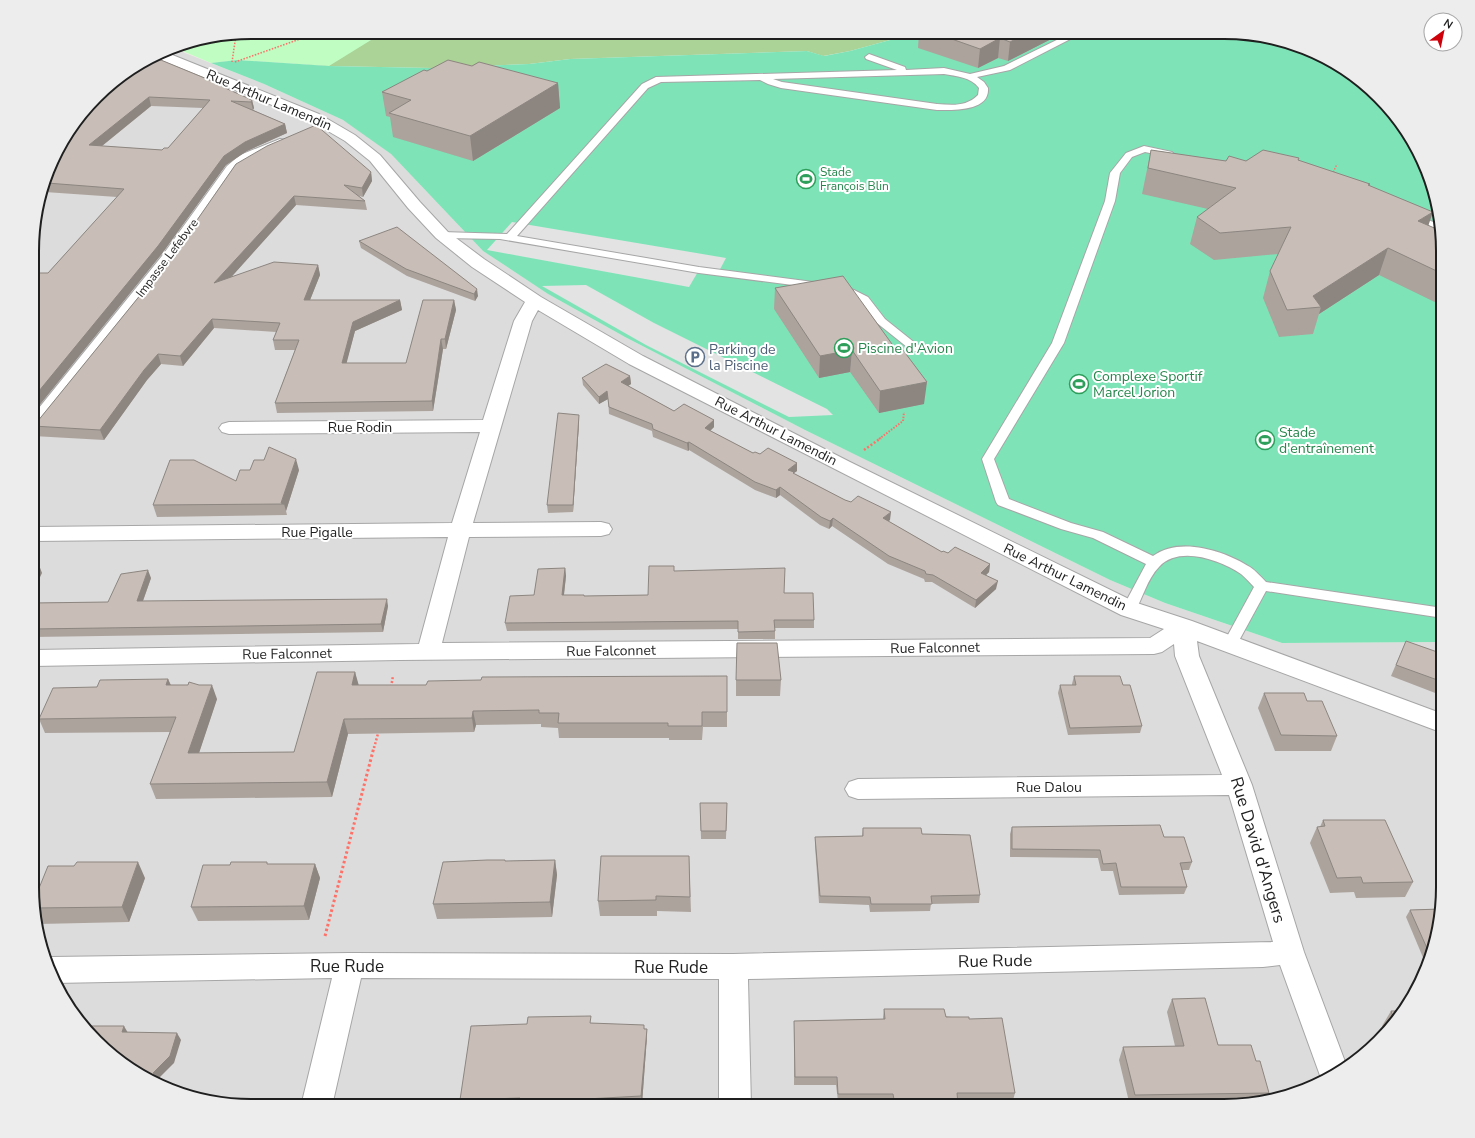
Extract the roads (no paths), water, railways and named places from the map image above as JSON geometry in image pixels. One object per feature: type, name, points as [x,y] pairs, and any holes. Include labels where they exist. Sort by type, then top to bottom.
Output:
[{"type":"street","name":"Rue Arthur Lamendin","points":[[165,57],[314,117],[350,138],[375,158],[414,205],[442,235],[478,263],[534,301],[636,360],[843,466],[1129,609],[1184,627],[1436,721]]},
{"type":"street","name":"Impasse Lefebvre","points":[[39,422],[168,260],[232,169],[245,158],[259,151],[327,124]]},
{"type":"street","points":[[428,652],[460,531],[491,426],[523,322],[534,301]]},
{"type":"street","name":"Rue Rodin","points":[[229,428],[491,426]]},
{"type":"street","name":"Rue Pigalle","points":[[39,534],[601,529]]},
{"type":"street","name":"Rue Falconnet","points":[[39,658],[400,652],[1154,646],[1184,627]]},
{"type":"street","name":"Rue David d'Angers","points":[[1184,627],[1187,656],[1239,785],[1290,952],[1332,1069]]},
{"type":"street","name":"Rue Dalou","points":[[858,789],[1239,785]]},
{"type":"street","name":"Rue Rude","points":[[56,970],[350,965],[733,967],[1263,956],[1290,952]]},
{"type":"street","points":[[318,1099],[350,965]]},
{"type":"street","points":[[733,967],[735,1099]]},
{"type":"lane","points":[[968,77],[1007,68],[1066,39]]},
{"type":"lane","points":[[868,57],[908,72]]},
{"type":"lane","points":[[510,237],[645,86],[650,82],[659,79],[944,71],[968,77],[981,84],[984,89],[984,94],[980,99],[962,107],[937,107],[781,85],[762,77]]},
{"type":"lane","points":[[1155,563],[1098,535],[1066,526],[1003,502],[988,459],[1058,343],[1110,201],[1116,172],[1129,155],[1144,149],[1182,156]]},
{"type":"lane","points":[[1400,212],[1435,227]]},
{"type":"lane","points":[[442,235],[510,237],[699,270],[832,287],[850,292],[864,299],[881,321],[916,349]]},
{"type":"lane","points":[[1129,609],[1155,563],[1170,553],[1197,552],[1221,559],[1247,572],[1262,586],[1436,612]]},
{"type":"lane","points":[[1230,644],[1262,586]]},
{"type":"place","name":"Stade François Blin","points":[[806,179]]},
{"type":"place","name":"Piscine d'Avion","points":[[844,348]]},
{"type":"place","name":"Parking de la Piscine","points":[[695,357]]},
{"type":"place","name":"Complexe Sportif Marcel Jorion","points":[[1079,384]]},
{"type":"place","name":"Stade d'entraînement","points":[[1265,440]]}]
